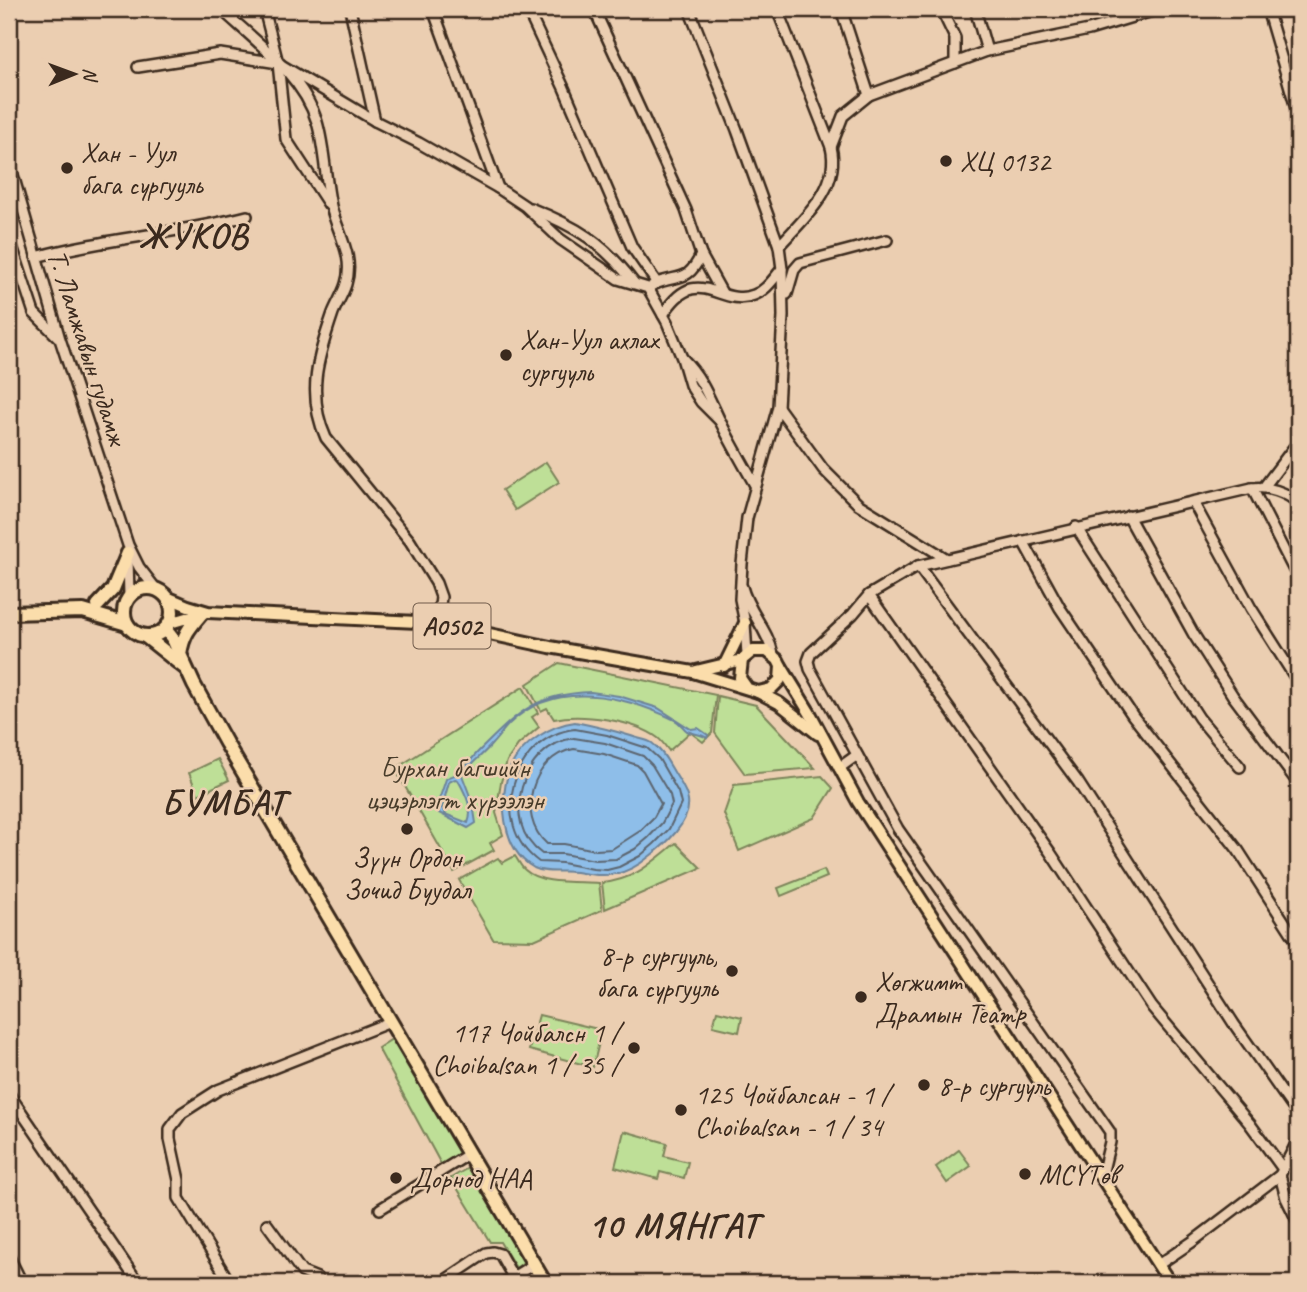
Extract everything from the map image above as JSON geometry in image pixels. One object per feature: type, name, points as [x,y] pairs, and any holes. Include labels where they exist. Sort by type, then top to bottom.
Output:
[{"type":"highway","points":[[98,605],[113,589],[128,549]]},
{"type":"highway","points":[[82,611],[105,603],[127,600],[141,589],[162,593],[172,610],[168,626],[173,639],[226,743],[545,1283]]},
{"type":"highway","points":[[127,600],[127,624]]},
{"type":"highway","points":[[9,613],[82,611],[127,624],[187,670]]},
{"type":"highway","points":[[180,654],[186,629],[205,613]]},
{"type":"highway","name":"A0502","points":[[145,636],[159,634],[168,626]]},
{"type":"main road","name":"A0502","points":[[162,593],[205,613],[438,623],[550,647],[693,672],[752,690]]},
{"type":"main road","name":"A0502","points":[[168,626],[205,613]]},
{"type":"main road","points":[[724,666],[745,623]]},
{"type":"main road","name":"A0502","points":[[693,672],[724,666],[760,650],[773,654]]},
{"type":"main road","points":[[773,654],[858,802],[1170,1283]]},
{"type":"main road","points":[[745,657],[740,678],[752,690],[779,703],[823,737]]},
{"type":"main road","points":[[752,690],[771,690],[781,673],[781,666]]},
{"type":"street","points":[[221,9],[278,63],[308,98],[317,123],[331,209]]},
{"type":"street","points":[[264,9],[278,63],[286,139],[331,209],[347,248],[347,282],[334,312],[314,380],[318,420],[326,438],[410,541],[436,583],[441,597],[438,623]]},
{"type":"street","points":[[350,9],[375,121]]},
{"type":"street","points":[[433,9],[498,188]]},
{"type":"street","points":[[527,9],[632,247],[652,285],[682,358],[701,381],[755,485]]},
{"type":"street","points":[[594,9],[686,210],[701,255],[722,293]]},
{"type":"street","points":[[689,9],[779,246],[782,269],[783,316],[778,408],[747,518],[741,578],[745,657]]},
{"type":"street","points":[[776,9],[831,147],[834,162],[825,194],[779,246]]},
{"type":"street","points":[[841,9],[869,95]]},
{"type":"street","points":[[941,9],[955,38],[955,63]]},
{"type":"street","points":[[975,9],[987,51]]},
{"type":"street","points":[[831,147],[843,116],[869,95],[987,51],[1089,30],[1159,9]]},
{"type":"street","points":[[1267,9],[1298,115]]},
{"type":"street","points":[[138,66],[220,54],[278,63],[375,121],[498,188],[525,206],[560,239],[618,279],[652,285],[679,278],[694,271],[701,255]]},
{"type":"street","name":"Т. Ламжавын гудамж","points":[[9,161],[60,339],[128,549],[144,574],[162,593]]},
{"type":"street","points":[[525,206],[566,222],[604,248],[634,283]]},
{"type":"street","points":[[36,257],[69,248],[204,227],[247,216]]},
{"type":"street","points":[[9,237],[34,313],[60,339]]},
{"type":"street","points":[[783,316],[789,281],[800,263],[887,240]]},
{"type":"street","points":[[663,315],[673,299],[685,291],[709,289],[743,298],[757,295],[782,269]]},
{"type":"street","points":[[679,278],[685,291]]},
{"type":"street","points":[[778,408],[823,469],[858,503],[947,559]]},
{"type":"street","points":[[1264,487],[1298,442]]},
{"type":"street","points":[[1101,1179],[1110,1132],[898,829],[808,661],[811,653],[853,614],[869,595],[918,566],[1252,488],[1264,487],[1292,497],[1298,503]]},
{"type":"street","points":[[1252,488],[1298,578]]},
{"type":"street","points":[[1194,502],[1251,608],[1298,682]]},
{"type":"street","points":[[1128,516],[1194,635],[1226,686],[1298,783]]},
{"type":"street","points":[[1076,527],[1199,718],[1240,767]]},
{"type":"street","points":[[1023,541],[1060,608],[1133,716],[1238,850],[1298,943]]},
{"type":"street","name":"Т. Ламжавын гудамж","points":[[127,600],[128,549]]},
{"type":"street","points":[[918,566],[1078,782],[1234,1024],[1298,1115]]},
{"type":"street","points":[[741,578],[743,591],[773,654]]},
{"type":"street","points":[[869,595],[1050,852],[1152,1007],[1250,1124],[1279,1174],[1286,1198],[1298,1222]]},
{"type":"street","points":[[839,768],[857,755]]},
{"type":"street","points":[[230,1283],[179,1198],[179,1180],[170,1129],[182,1113],[218,1090],[390,1022]]},
{"type":"street","points":[[9,1094],[135,1278]]},
{"type":"street","points":[[1158,1265],[1279,1174],[1298,1140]]},
{"type":"street","points":[[380,1209],[469,1154]]},
{"type":"street","points":[[267,1224],[302,1272],[317,1278],[320,1283]]},
{"type":"street","points":[[441,1283],[486,1253],[493,1252],[500,1254],[513,1277]]},
{"type":"street","points":[[9,1257],[22,1283]]},
{"type":"street","points":[[503,1283],[534,1264]]},
{"type":"green space","points":[[546,462],[559,482],[515,510],[502,490]]},
{"type":"green space","name":"Бурхан багшийн цэцэрлэгт хүрээлэн","points":[[559,663],[716,695],[712,733],[703,742],[690,732],[669,751],[659,739],[648,732],[622,722],[578,717],[554,719],[547,708],[541,711],[527,684]]},
{"type":"green space","name":"Бурхан багшийн цэцэрлэгт хүрээлэн","points":[[523,687],[538,713],[532,717],[539,727],[518,745],[507,761],[496,813],[503,835],[490,843],[494,850],[454,872],[395,769]]},
{"type":"green space","points":[[718,696],[756,705],[815,768],[745,774],[715,733]]},
{"type":"green space","points":[[218,759],[229,780],[198,795],[189,773]]},
{"type":"green space","points":[[822,776],[833,788],[814,818],[739,851],[724,814],[734,785]]},
{"type":"green space","points":[[676,843],[701,868],[605,909],[602,883],[633,874]]},
{"type":"green space","name":"Бурхан багшийн цэцэрлэгт хүрээлэн","points":[[515,856],[525,870],[540,878],[599,883],[602,910],[534,940],[493,939],[459,880],[498,858],[502,863]]},
{"type":"green space","points":[[824,870],[827,877],[781,896],[778,888]]},
{"type":"green space","points":[[717,1011],[742,1017],[739,1032],[713,1026]]},
{"type":"green space","points":[[539,1015],[602,1030],[593,1067],[529,1050]]},
{"type":"green space","points":[[392,1039],[461,1155],[442,1166],[378,1048]]},
{"type":"green space","points":[[624,1131],[667,1143],[664,1156],[688,1162],[684,1178],[660,1172],[658,1179],[615,1167]]},
{"type":"green space","points":[[959,1150],[971,1166],[947,1183],[936,1167]]},
{"type":"green space","points":[[468,1168],[525,1261],[516,1268],[500,1242],[490,1242],[451,1178]]},
{"type":"water","points":[[591,692],[619,696],[658,708],[691,729],[698,728],[708,735],[707,738],[689,732],[677,721],[655,711],[613,699],[569,696],[548,701],[528,710],[509,724],[462,775],[473,804],[476,823],[468,828],[439,813],[438,803],[446,779],[460,772],[504,727],[527,708],[554,697]],"holes":[[[458,780],[469,807],[468,823],[445,814],[442,808],[449,782]]]},
{"type":"water","points":[[575,722],[652,743],[664,756],[686,793],[688,809],[676,832],[641,863],[624,872],[597,875],[539,870],[523,859],[509,836],[505,822],[504,792],[511,766],[522,750],[538,736]]},
{"type":"place","name":"ХЦ 0132","points":[[946,161]]},
{"type":"place","name":"Хан - Уул бага сургууль","points":[[67,168]]},
{"type":"place","name":"Хан-Уул ахлах сургууль","points":[[506,355]]},
{"type":"place","name":"Зүүн Ордон Зочид Буудал","points":[[407,829]]},
{"type":"place","name":"8-р сургууль, бага сургууль","points":[[732,971]]},
{"type":"place","name":"Хөгжимт Драмын Театр","points":[[861,997]]},
{"type":"place","name":"117 Чойбалсн 1 / Choibalsan 1 / 35 /","points":[[634,1048]]},
{"type":"place","name":"8-р сургууль","points":[[924,1085]]},
{"type":"place","name":"125 Чойбалсан - 1 / Choibalsan - 1 / 34","points":[[681,1110]]},
{"type":"place","name":"МСҮТөв","points":[[1025,1174]]},
{"type":"place","name":"Дорнод НАА","points":[[396,1178]]},
{"type":"district","name":"ЖУКОВ","points":[[194,235]]},
{"type":"district","name":"БУМБАТ","points":[[224,802]]},
{"type":"district","name":"10 МЯНГАТ","points":[[674,1225]]}]
